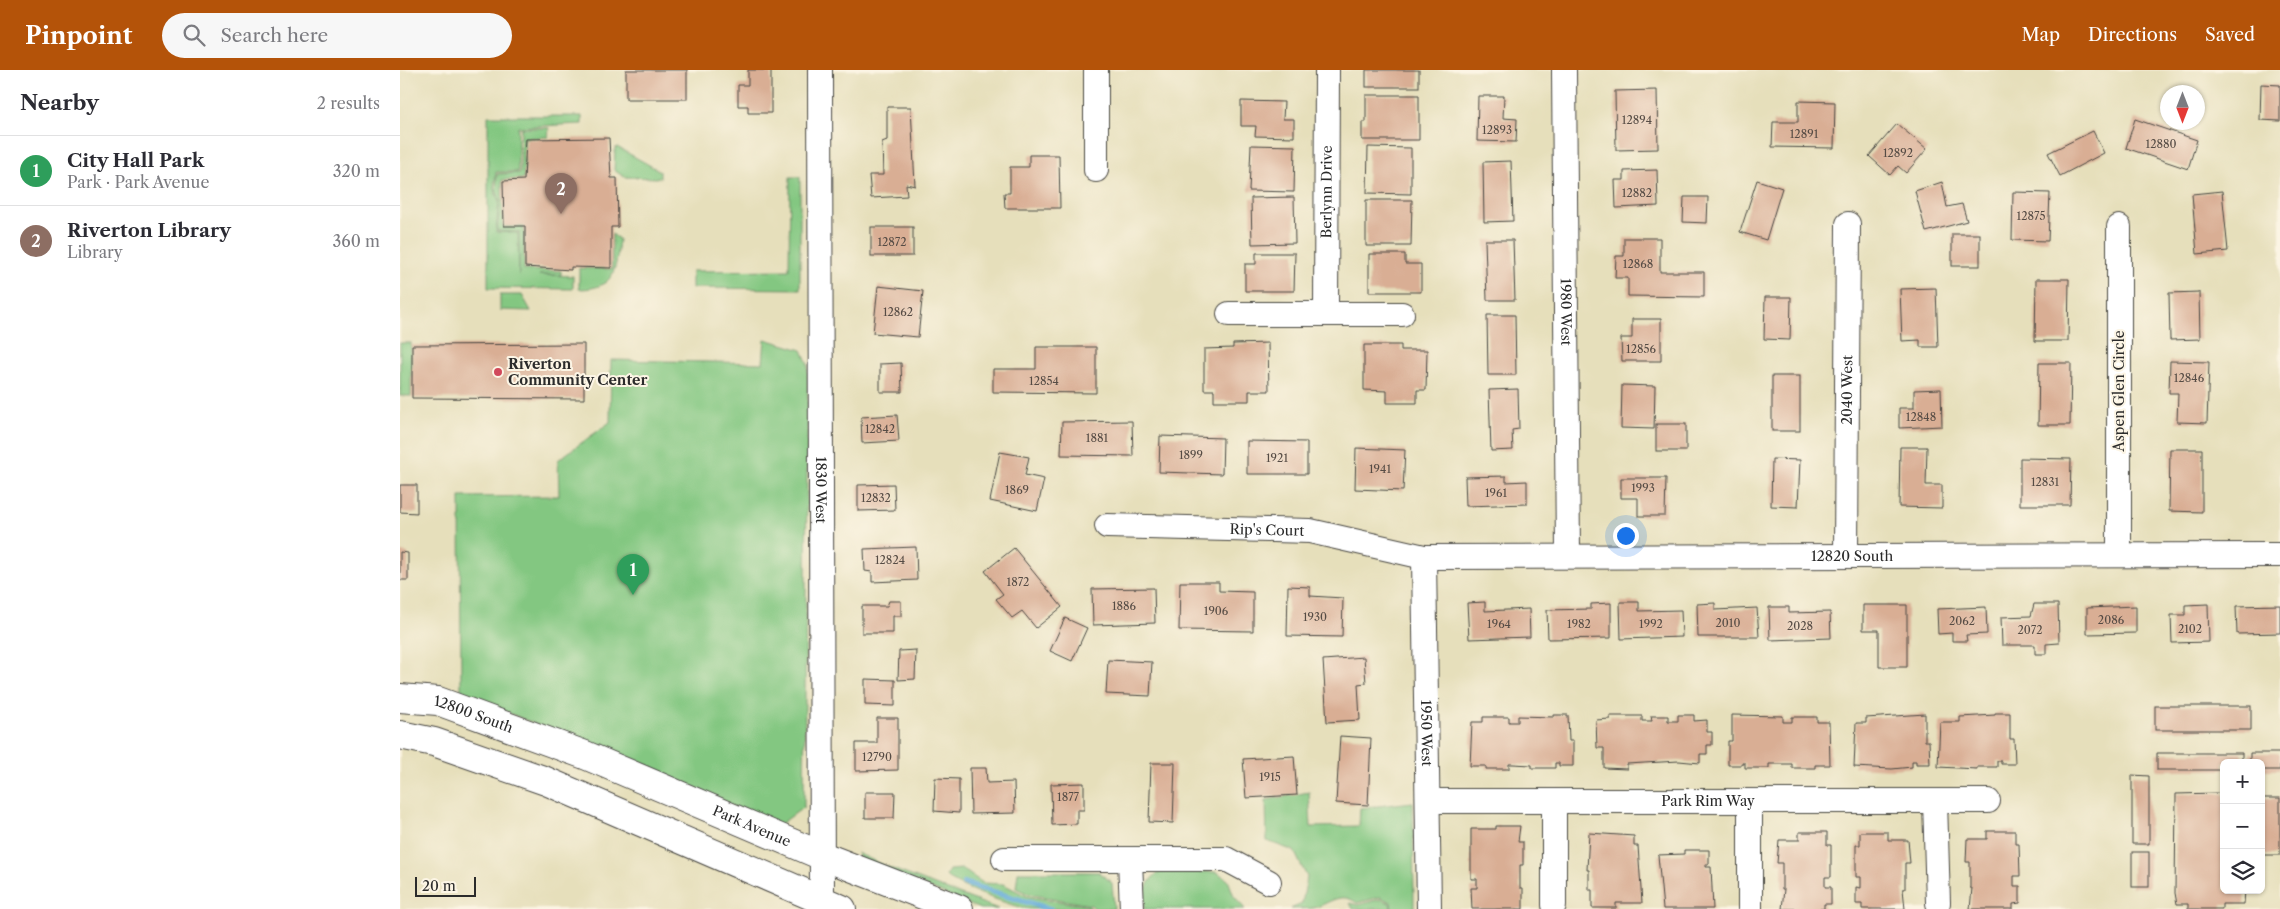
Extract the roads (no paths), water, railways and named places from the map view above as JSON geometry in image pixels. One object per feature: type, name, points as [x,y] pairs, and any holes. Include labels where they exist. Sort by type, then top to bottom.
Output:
[{"type":"street","name":"1830 West","points":[[820,70],[820,855],[829,906]]},
{"type":"street","points":[[1096,70],[1096,170]]},
{"type":"street","name":"Berlynn Drive","points":[[1326,314],[1327,70]]},
{"type":"street","name":"1980 West","points":[[1564,70],[1568,555]]},
{"type":"street","name":"2040 West","points":[[1846,556],[1848,224]]},
{"type":"street","name":"Aspen Glen Circle","points":[[2118,554],[2119,227]]},
{"type":"street","points":[[1229,314],[1402,314]]},
{"type":"street","name":"Rip's Court","points":[[1107,526],[1310,530],[1424,557]]},
{"type":"street","name":"12820 South","points":[[1424,557],[1568,555],[2280,555]]},
{"type":"street","name":"1950 West","points":[[1424,557],[1429,909]]},
{"type":"street","name":"12800 South","points":[[400,698],[438,701],[546,741]]},
{"type":"street","points":[[400,735],[434,742],[535,777],[829,906]]},
{"type":"street","name":"Park Avenue","points":[[546,741],[820,855],[959,909]]},
{"type":"street","name":"Park Rim Way","points":[[1428,801],[1988,801]]},
{"type":"street","points":[[1554,801],[1554,905]]},
{"type":"street","points":[[1750,801],[1750,909]]},
{"type":"street","points":[[1935,801],[1938,903]]},
{"type":"street","points":[[1004,858],[1226,859],[1269,882]]},
{"type":"street","points":[[1130,860],[1132,909]]},
{"type":"waterway","points":[[964,883],[1050,909]]},
{"type":"place","name":"Riverton Library","points":[[561,214]]},
{"type":"place","name":"Riverton Community Center","points":[[498,372]]},
{"type":"place","name":"City Hall Park","points":[[633,595]]}]
